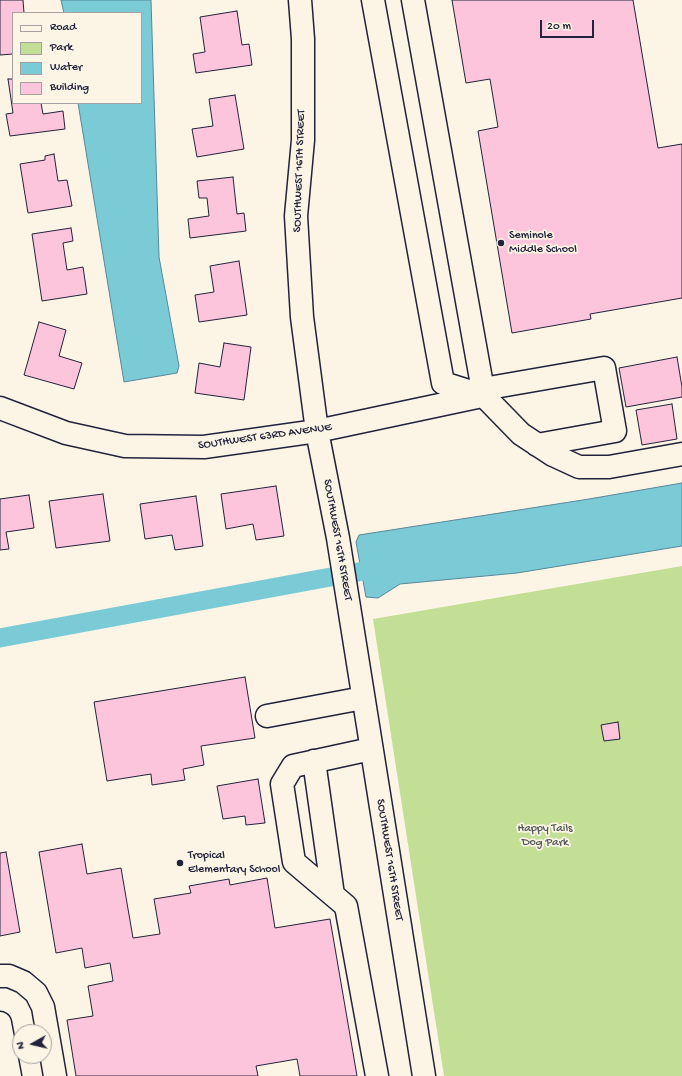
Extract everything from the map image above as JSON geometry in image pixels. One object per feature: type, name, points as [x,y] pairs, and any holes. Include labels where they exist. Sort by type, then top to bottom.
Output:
[{"type":"street","name":"SOUTHWEST 16TH STREET","points":[[300,0],[303,39],[303,140],[296,216],[302,317],[318,431],[338,538],[424,1076]]},
{"type":"street","points":[[373,0],[444,383],[483,392]]},
{"type":"street","points":[[413,0],[483,392],[521,434],[553,455],[579,467],[609,466],[682,454]]},
{"type":"street","name":"SOUTHWEST 63RD AVENUE","points":[[0,408],[66,433],[125,446],[204,447],[318,431],[483,392],[604,368],[615,431],[537,445]]},
{"type":"street","points":[[267,716],[363,698]]},
{"type":"street","points":[[372,749],[293,766],[282,784],[294,862],[346,906],[377,1076]]},
{"type":"street","points":[[314,761],[333,895]]},
{"type":"street","points":[[0,976],[8,976],[23,982],[36,993],[43,1007],[54,1076]]},
{"type":"street","points":[[0,1023],[10,1076]]},
{"type":"green space","name":"Happy Tails Dog Park","points":[[682,566],[682,1076],[444,1076],[373,619]]},
{"type":"water","points":[[61,0],[151,0],[159,257],[179,366],[177,373],[124,382],[78,104],[142,104],[142,12],[64,12]]},
{"type":"water","points":[[682,483],[682,546],[517,573],[400,584],[378,598],[366,597],[356,542],[359,535]]},
{"type":"building","points":[[0,0],[23,0],[24,12],[12,12],[12,54],[0,55]]},
{"type":"building","points":[[452,0],[633,0],[658,148],[682,144],[682,298],[590,314],[591,319],[512,333],[478,131],[498,127],[490,79],[466,83]]},
{"type":"building","points":[[237,11],[242,45],[249,44],[252,65],[196,73],[193,54],[205,52],[200,17]]},
{"type":"building","points":[[8,79],[12,79],[12,104],[41,104],[43,114],[63,111],[65,129],[10,136],[6,114],[13,113]]},
{"type":"building","points":[[235,95],[244,149],[197,157],[192,129],[213,126],[209,99]]},
{"type":"building","points":[[54,154],[58,181],[67,180],[72,206],[28,213],[20,164],[45,160],[45,156]]},
{"type":"building","points":[[233,177],[237,214],[244,213],[246,231],[190,238],[188,219],[209,216],[207,198],[199,198],[197,181]]},
{"type":"building","points":[[71,228],[73,241],[63,243],[67,270],[83,267],[87,294],[42,301],[32,234]]},
{"type":"building","points":[[239,261],[247,315],[199,322],[195,295],[214,292],[210,266]]},
{"type":"building","points":[[39,322],[66,330],[59,356],[82,363],[74,389],[24,375]]},
{"type":"building","points":[[224,343],[251,347],[244,400],[195,393],[199,363],[220,367]]},
{"type":"building","points":[[677,357],[682,387],[682,397],[626,407],[619,368]]},
{"type":"building","points":[[672,404],[677,439],[642,445],[636,410]]},
{"type":"building","points":[[276,486],[284,536],[256,540],[253,524],[226,529],[221,494]]},
{"type":"building","points":[[103,494],[110,541],[56,548],[49,501]]},
{"type":"building","points":[[29,495],[34,528],[6,532],[9,549],[0,550],[0,499]]},
{"type":"building","points":[[196,496],[203,546],[175,550],[172,535],[145,539],[140,504]]},
{"type":"building","points":[[245,677],[255,738],[201,746],[204,765],[183,769],[185,780],[152,785],[151,774],[107,781],[94,702]]},
{"type":"building","points":[[618,722],[620,739],[604,741],[601,725]]},
{"type":"building","points":[[258,779],[265,823],[246,825],[245,816],[223,819],[217,786]]},
{"type":"building","points":[[82,844],[87,874],[121,868],[133,938],[160,934],[154,899],[191,893],[189,886],[229,879],[230,885],[267,878],[275,928],[330,919],[357,1076],[300,1076],[297,1059],[256,1066],[258,1076],[76,1076],[67,1020],[93,1016],[88,986],[113,981],[110,963],[85,968],[82,948],[56,953],[39,852]]},
{"type":"building","points":[[6,852],[20,932],[0,936],[0,853]]},
{"type":"waterway","points":[[0,638],[385,567]]},
{"type":"place","name":"Seminole Middle School","points":[[501,243]]},
{"type":"place","name":"Tropical Elementary School","points":[[180,863]]}]
